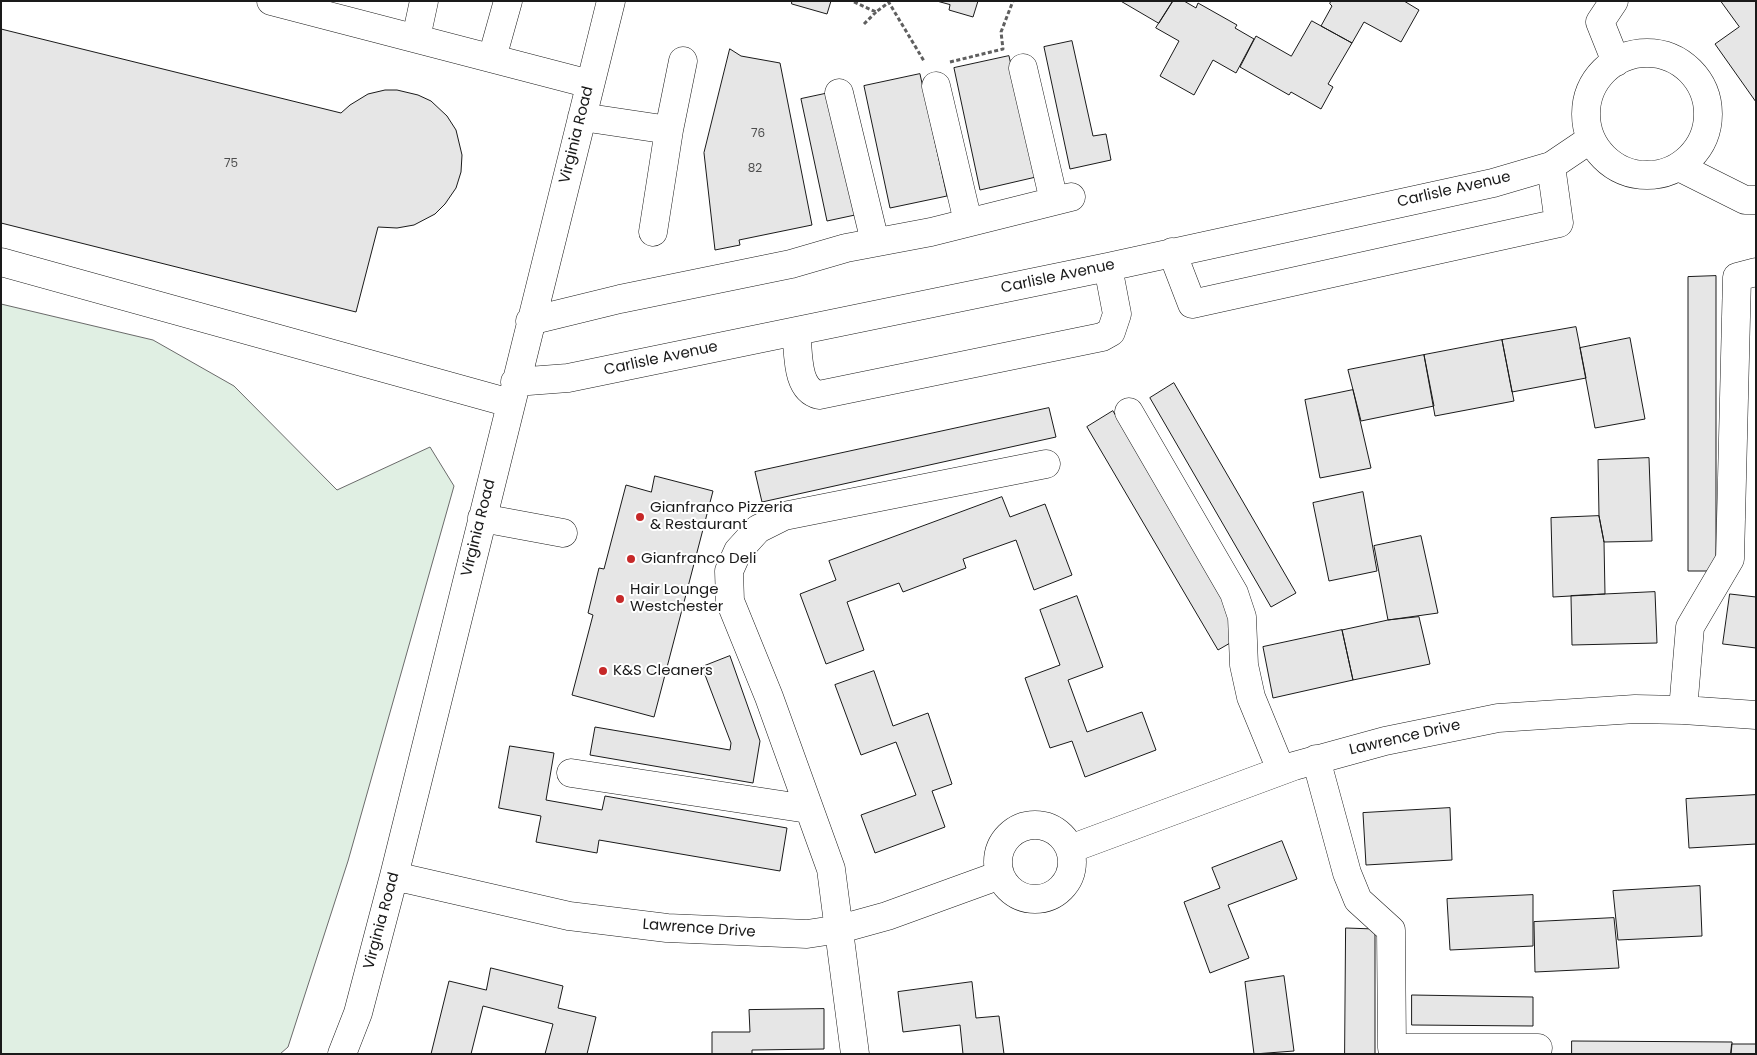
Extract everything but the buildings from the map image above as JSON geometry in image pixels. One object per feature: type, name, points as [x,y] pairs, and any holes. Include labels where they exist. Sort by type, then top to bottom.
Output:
[{"type":"street","points":[[271,1],[341,10],[416,38],[590,84]]},
{"type":"street","points":[[416,38],[424,1]]},
{"type":"street","points":[[492,58],[508,1]]},
{"type":"street","name":"Virginia Road","points":[[342,1054],[358,1013],[394,876],[512,393],[611,1]]},
{"type":"street","points":[[1614,1],[1600,22],[1616,62]]},
{"type":"street","points":[[1649,52],[1669,57],[1687,67],[1700,83],[1708,102],[1709,122],[1703,142],[1691,158],[1679,167],[1655,176],[1635,175],[1616,168],[1600,155],[1591,139],[1586,117],[1588,97],[1597,79],[1616,62],[1629,55],[1649,52]]},
{"type":"street","points":[[653,232],[669,130],[683,61]]},
{"type":"street","points":[[530,321],[620,299],[791,264],[846,248],[968,222],[1062,199],[1024,68]]},
{"type":"street","points":[[937,72],[968,222]]},
{"type":"street","points":[[839,93],[875,242]]},
{"type":"street","points":[[582,117],[669,130]]},
{"type":"street","name":"Carlisle Avenue","points":[[1,262],[512,393],[568,378],[1108,266],[1493,183],[1551,166],[1591,139]]},
{"type":"street","points":[[1172,252],[1192,304],[1559,223],[1551,166]]},
{"type":"street","points":[[1679,167],[1746,200],[1756,200]]},
{"type":"street","points":[[796,331],[801,373],[805,386],[811,393],[819,395],[1102,337],[1111,332],[1117,314],[1108,266]]},
{"type":"street","points":[[1684,710],[1690,627],[1730,559],[1737,277],[1756,272]]},
{"type":"street","points":[[1129,412],[1234,593],[1242,617],[1244,665],[1251,697],[1281,770]]},
{"type":"street","points":[[855,1054],[840,929],[830,869],[769,697],[730,601],[729,571],[738,551],[758,529],[784,516],[1046,464]]},
{"type":"street","points":[[482,518],[563,533]]},
{"type":"street","name":"Lawrence Drive","points":[[1070,849],[1281,770],[1316,759],[1385,741],[1498,718],[1635,710],[1684,710],[1756,716]]},
{"type":"street","points":[[1316,759],[1347,874],[1358,900],[1391,930],[1392,1048],[1538,1048]]},
{"type":"street","points":[[571,773],[808,809]]},
{"type":"street","points":[[1022,826],[1046,826],[1056,830],[1065,838],[1073,860],[1066,883],[1058,892],[1036,900],[1025,898],[1005,885],[1000,875],[998,863],[1002,846],[1012,832],[1022,826]]},
{"type":"street","name":"Lawrence Drive","points":[[394,876],[569,916],[667,928],[766,934],[807,934],[840,929],[887,916],[1000,875]]},
{"type":"path","points":[[864,24],[888,2],[937,72],[1003,49],[1002,32],[1013,1]]},
{"type":"path","points":[[854,2],[876,12]]},
{"type":"green space","points":[[1,304],[153,340],[234,386],[337,490],[430,447],[454,486],[348,861],[288,1047],[280,1054],[1,1054]]},
{"type":"place","name":"Gianfranco Pizzeria & Restaurant","points":[[640,517]]},
{"type":"place","name":"Gianfranco Deli","points":[[631,559]]},
{"type":"place","name":"Hair Lounge Westchester","points":[[620,599]]},
{"type":"place","name":"K&S Cleaners","points":[[603,671]]}]
